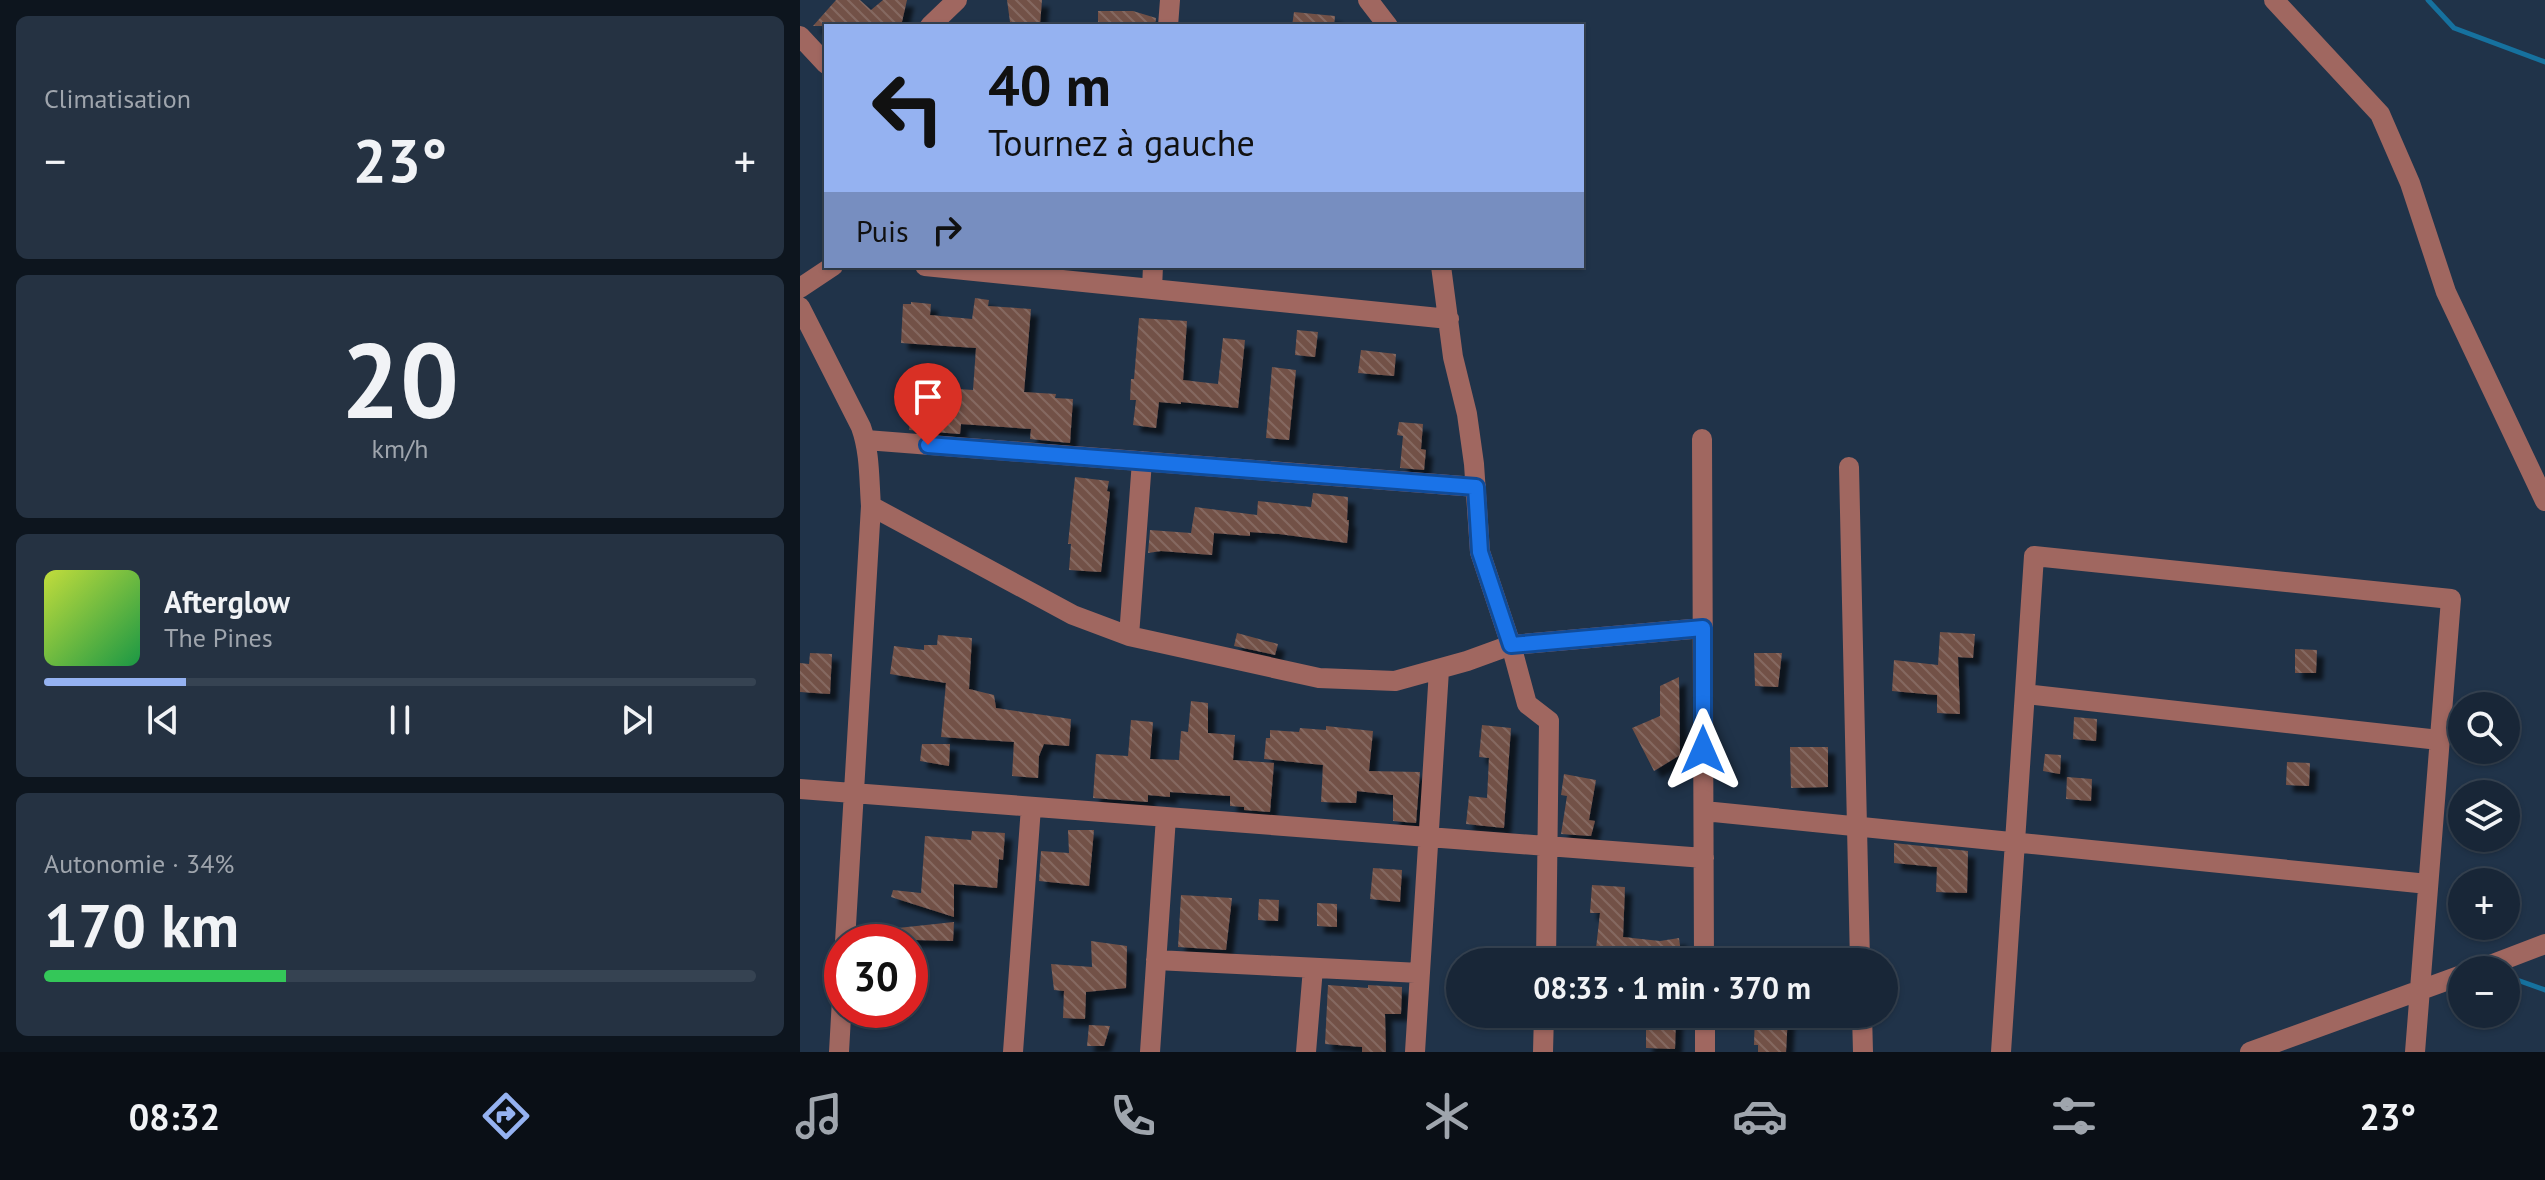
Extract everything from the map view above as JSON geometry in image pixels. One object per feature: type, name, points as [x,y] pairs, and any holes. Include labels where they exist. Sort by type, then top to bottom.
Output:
[{"type":"street","points":[[1168,24],[1170,0]]},
{"type":"street","points":[[1368,0],[1386,24]]},
{"type":"street","points":[[2274,0],[2380,114],[2393,138],[2446,292],[2545,501]]},
{"type":"street","points":[[932,24],[954,1]]},
{"type":"street","points":[[800,36],[824,62]]},
{"type":"street","points":[[800,288],[830,268]]},
{"type":"street","points":[[945,268],[1449,319]]},
{"type":"street","points":[[1152,289],[1153,268]]},
{"type":"street","points":[[1441,268],[1453,357],[1467,414],[1480,552],[1527,704],[1549,721],[1546,948]]},
{"type":"street","points":[[800,307],[866,440],[871,506],[846,924]]},
{"type":"street","points":[[1702,439],[1704,948]]},
{"type":"street","points":[[866,440],[1476,487]]},
{"type":"street","points":[[1129,636],[1142,461]]},
{"type":"street","points":[[1849,467],[1860,948]]},
{"type":"street","points":[[871,506],[1059,609],[1129,636],[1319,678],[1395,681],[1439,670],[1511,645],[1703,628]]},
{"type":"street","points":[[2001,1052],[2034,556],[2451,599],[2415,1052]]},
{"type":"street","points":[[1415,1052],[1439,670]]},
{"type":"street","points":[[2025,694],[2439,740]]},
{"type":"street","points":[[800,789],[1704,858]]},
{"type":"street","points":[[1013,1052],[1031,807]]},
{"type":"street","points":[[1704,811],[2428,884]]},
{"type":"street","points":[[1150,1052],[1166,817]]},
{"type":"street","points":[[2514,956],[2545,944]]},
{"type":"street","points":[[1156,960],[1420,973]]},
{"type":"street","points":[[1306,1052],[1313,968]]},
{"type":"street","points":[[2250,1052],[2448,980]]},
{"type":"street","points":[[839,1052],[840,1028]]},
{"type":"street","points":[[1543,1052],[1544,1028]]},
{"type":"street","points":[[1705,1028],[1705,1052]]},
{"type":"street","points":[[1862,1028],[1863,1052]]},
{"type":"building","points":[[836,0],[860,0],[871,10],[883,0],[907,0],[901,24],[813,26]]},
{"type":"building","points":[[1007,0],[1042,0],[1040,24],[1010,22]]},
{"type":"building","points":[[1098,11],[1133,11],[1156,18],[1155,24],[1098,24]]},
{"type":"building","points":[[1294,12],[1335,16],[1334,24],[1292,24]]},
{"type":"building","points":[[975,298],[989,300],[988,306],[1031,309],[1024,392],[1056,394],[1055,398],[1073,399],[1070,443],[1030,439],[1031,429],[961,424],[960,434],[909,430],[915,386],[973,390],[976,348],[901,343],[903,304],[931,304],[930,315],[972,319]]},
{"type":"building","points":[[1139,318],[1187,321],[1183,380],[1218,384],[1223,338],[1245,340],[1238,408],[1159,402],[1156,428],[1133,425],[1136,400],[1130,400],[1131,379],[1134,379]]},
{"type":"building","points":[[1297,330],[1318,332],[1315,357],[1295,355]]},
{"type":"building","points":[[1361,350],[1396,354],[1394,376],[1358,373]]},
{"type":"building","points":[[1272,367],[1296,370],[1289,440],[1266,438]]},
{"type":"building","points":[[1399,422],[1423,424],[1421,449],[1426,450],[1424,470],[1400,468],[1403,436],[1397,435]]},
{"type":"building","points":[[1075,477],[1109,481],[1101,572],[1069,570],[1071,544],[1068,544]]},
{"type":"building","points":[[1313,493],[1348,497],[1347,543],[1279,534],[1250,532],[1250,536],[1214,533],[1212,555],[1161,551],[1148,553],[1150,530],[1191,533],[1195,507],[1257,515],[1258,501],[1311,507]]},
{"type":"building","points":[[1940,632],[1975,634],[1973,658],[1958,657],[1960,714],[1937,713],[1937,695],[1892,691],[1894,660],[1938,665]]},
{"type":"building","points":[[1237,633],[1278,644],[1275,655],[1234,646]]},
{"type":"building","points":[[938,635],[972,638],[969,689],[994,695],[996,708],[1071,719],[1069,746],[1044,744],[1039,756],[1038,778],[1012,776],[1014,742],[941,737],[946,683],[890,674],[894,646],[924,650],[924,645],[937,645]]},
{"type":"building","points":[[2295,649],[2317,650],[2316,673],[2295,673]]},
{"type":"building","points":[[810,653],[832,654],[830,694],[800,692],[800,663],[809,664]]},
{"type":"building","points":[[1754,653],[1782,653],[1778,687],[1755,686]]},
{"type":"building","points":[[1679,677],[1680,755],[1654,771],[1632,728],[1660,716],[1660,686]]},
{"type":"building","points":[[1191,701],[1208,703],[1208,733],[1235,735],[1233,760],[1274,763],[1270,812],[1230,806],[1230,796],[1170,792],[1170,797],[1148,795],[1148,802],[1093,798],[1096,754],[1128,756],[1131,720],[1153,722],[1150,759],[1179,760],[1181,731],[1188,732]]},
{"type":"building","points":[[2074,717],[2097,719],[2096,741],[2073,739]]},
{"type":"building","points":[[1482,725],[1511,728],[1504,828],[1466,824],[1469,796],[1487,798],[1489,758],[1479,757]]},
{"type":"building","points":[[1326,726],[1373,731],[1369,771],[1420,772],[1416,823],[1393,821],[1393,795],[1357,791],[1356,803],[1321,802],[1323,765],[1264,759],[1270,730],[1299,732],[1300,728],[1326,730]]},
{"type":"building","points":[[922,744],[950,744],[949,766],[920,761]]},
{"type":"building","points":[[1790,747],[1828,747],[1828,787],[1791,788]]},
{"type":"building","points":[[2045,754],[2061,755],[2060,774],[2043,771]]},
{"type":"building","points":[[2287,762],[2310,763],[2309,786],[2286,785]]},
{"type":"building","points":[[1564,774],[1596,780],[1589,820],[1595,821],[1591,836],[1561,834],[1567,796],[1561,795]]},
{"type":"building","points":[[2067,777],[2092,779],[2091,801],[2066,799]]},
{"type":"building","points":[[1068,830],[1094,830],[1089,886],[1039,881],[1041,851],[1069,853]]},
{"type":"building","points":[[972,831],[1005,833],[997,888],[954,884],[954,917],[891,897],[893,890],[921,893],[925,836],[971,840]]},
{"type":"building","points":[[1894,843],[1968,851],[1967,893],[1936,892],[1937,867],[1894,863]]},
{"type":"building","points":[[1373,868],[1402,870],[1400,902],[1370,899]]},
{"type":"building","points":[[1592,885],[1625,887],[1623,937],[1660,941],[1679,938],[1680,948],[1596,948],[1600,913],[1590,913]]},
{"type":"building","points":[[1181,895],[1232,898],[1226,950],[1178,947]]},
{"type":"building","points":[[1259,899],[1279,900],[1278,921],[1258,920]]},
{"type":"building","points":[[1317,903],[1337,904],[1337,927],[1317,926]]},
{"type":"building","points":[[954,922],[953,941],[928,940],[928,925]]},
{"type":"building","points":[[1091,941],[1127,946],[1126,988],[1086,992],[1085,1019],[1063,1018],[1064,991],[1054,990],[1051,964],[1092,967]]},
{"type":"building","points":[[1328,985],[1402,987],[1401,1014],[1385,1014],[1386,1052],[1362,1052],[1362,1047],[1325,1044]]},
{"type":"building","points":[[1089,1025],[1110,1026],[1104,1046],[1087,1046]]},
{"type":"building","points":[[1646,1028],[1676,1028],[1675,1049],[1646,1048]]},
{"type":"building","points":[[1755,1028],[1787,1028],[1786,1052],[1758,1052],[1758,1045],[1754,1045]]},
{"type":"waterway","points":[[2428,0],[2454,28],[2545,62]]},
{"type":"waterway","points":[[2520,981],[2545,990]]},
{"type":"route","points":[[928,445],[1476,487],[1480,552],[1511,645],[1703,628],[1703,750]]}]
